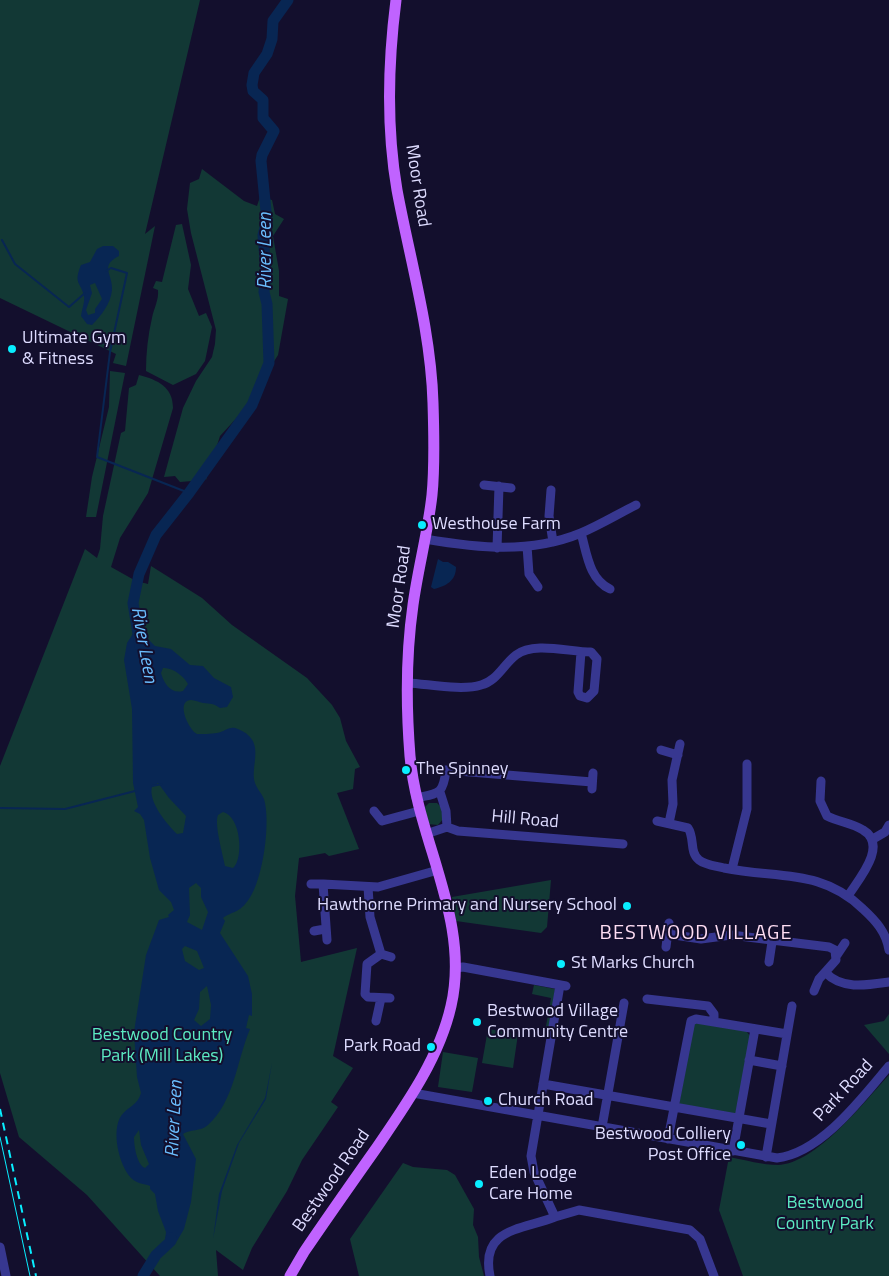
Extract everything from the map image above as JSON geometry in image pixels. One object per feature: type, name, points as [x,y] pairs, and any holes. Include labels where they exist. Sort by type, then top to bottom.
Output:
[{"type":"main road","name":"Moor Road","points":[[396,0],[390,67],[393,153],[397,187],[425,334],[433,398],[432,494],[413,603],[408,682],[409,746],[416,798],[438,870],[452,932],[456,968],[448,1018],[432,1056],[405,1107]]},
{"type":"main road","name":"Bestwood Road","points":[[290,1276],[304,1252],[405,1107]]},
{"type":"street","points":[[484,485],[511,488]]},
{"type":"street","points":[[497,548],[499,486]]},
{"type":"street","points":[[551,490],[554,502],[548,516],[553,542]]},
{"type":"street","points":[[425,539],[475,548],[527,546],[553,542],[581,533],[636,505]]},
{"type":"street","points":[[581,533],[595,586],[610,590]]},
{"type":"street","points":[[527,546],[526,580],[538,587]]},
{"type":"street","points":[[408,682],[480,686],[492,680],[514,656],[526,651],[537,649],[591,652],[597,659],[594,691],[587,698],[580,696],[578,692],[581,652]]},
{"type":"street","points":[[669,823],[673,804],[672,780],[680,744]]},
{"type":"street","points":[[661,750],[678,755]]},
{"type":"street","points":[[732,869],[747,809],[747,764]]},
{"type":"street","points":[[416,798],[440,792],[443,788],[443,769],[592,781]]},
{"type":"street","points":[[818,786],[821,806],[827,816],[864,830],[873,839],[874,853],[848,896]]},
{"type":"street","points":[[426,834],[447,827],[446,811],[440,792]]},
{"type":"street","points":[[374,811],[382,821],[419,811]]},
{"type":"street","points":[[657,821],[688,828],[692,849],[699,861],[732,869],[809,878],[828,884],[848,896],[882,930],[889,950]]},
{"type":"street","points":[[873,839],[885,832],[889,825]]},
{"type":"street","name":"Hill Road","points":[[447,827],[458,831],[623,844]]},
{"type":"street","points":[[311,884],[378,886],[438,870]]},
{"type":"street","points":[[323,884],[327,940]]},
{"type":"street","points":[[368,887],[370,917],[386,956],[367,964],[365,994],[368,997],[386,998],[376,1021]]},
{"type":"street","points":[[666,947],[670,923]]},
{"type":"street","points":[[314,931],[325,929]]},
{"type":"street","points":[[668,934],[701,939],[731,935],[772,942],[829,947],[835,950],[837,955]]},
{"type":"street","points":[[769,962],[772,942]]},
{"type":"street","points":[[814,992],[816,983],[826,973],[845,943]]},
{"type":"street","points":[[456,968],[563,985],[537,1116],[531,1162],[555,1217]]},
{"type":"street","points":[[826,973],[836,982],[842,984],[872,988],[889,982]]},
{"type":"street","points":[[647,999],[661,997],[708,1006],[714,1014],[714,1022]]},
{"type":"street","points":[[602,1127],[624,1003]]},
{"type":"street","points":[[766,1156],[792,1006]]},
{"type":"street","points":[[668,1139],[688,1024],[696,1019],[787,1034]]},
{"type":"street","points":[[733,1151],[755,1029]]},
{"type":"street","points":[[749,1060],[782,1066]]},
{"type":"street","name":"Park Road","points":[[413,1094],[733,1151],[784,1157],[829,1132],[889,1066]]},
{"type":"street","points":[[543,1084],[771,1124]]},
{"type":"street","points":[[490,1276],[488,1255],[496,1240],[514,1230],[579,1210],[690,1230],[700,1239],[714,1276]]},
{"type":"street","points":[[0,1247],[6,1276]]},
{"type":"green space","points":[[0,0],[200,0],[145,234],[155,226],[126,366],[113,363],[116,354],[0,298]]},
{"type":"green space","points":[[202,169],[244,201],[257,206],[260,197],[272,200],[275,214],[284,219],[273,236],[279,271],[279,296],[288,299],[278,355],[243,411],[220,436],[206,480],[201,472],[192,481],[180,482],[175,476],[164,477],[183,408],[196,381],[212,357],[216,330],[191,233],[187,209],[190,183],[199,179]]},
{"type":"green space","points":[[182,224],[191,265],[188,289],[199,316],[206,313],[212,327],[205,361],[196,374],[173,385],[146,371],[146,358],[149,331],[158,294],[158,290],[153,288],[156,281],[162,282],[176,225]]},
{"type":"green space","points":[[110,371],[125,373],[96,517],[86,517],[92,477],[109,407]]},
{"type":"green space","name":"Bestwood Country Park (Mill Lakes)","points":[[139,375],[152,379],[163,386],[170,395],[173,408],[148,493],[120,538],[111,567],[136,581],[148,584],[151,566],[202,598],[232,625],[307,678],[332,705],[340,718],[346,741],[360,767],[355,769],[353,789],[337,793],[359,849],[329,856],[325,853],[299,858],[295,896],[301,962],[357,948],[333,1056],[353,1068],[331,1102],[338,1107],[302,1160],[287,1191],[252,1248],[243,1270],[216,1250],[218,1276],[160,1276],[87,1195],[19,1137],[0,1073],[0,766],[85,549],[97,558],[100,549],[103,516],[121,433],[125,431],[129,388],[136,385]]},
{"type":"green space","points":[[429,803],[437,803],[441,807],[443,819],[438,825],[428,824],[425,807]]},
{"type":"green space","points":[[551,880],[547,927],[541,933],[456,921],[452,897]]},
{"type":"green space","points":[[534,985],[555,989],[549,1032],[545,1032],[551,998],[532,994]]},
{"type":"green space","points":[[889,1014],[889,1054],[864,1025],[884,1021]]},
{"type":"green space","points":[[696,1023],[746,1031],[751,1037],[738,1114],[679,1105],[692,1025]]},
{"type":"green space","points":[[488,1029],[518,1034],[513,1068],[482,1063]]},
{"type":"green space","points":[[443,1052],[478,1058],[472,1092],[438,1087]]},
{"type":"green space","name":"Bestwood Country Park","points":[[889,1075],[889,1276],[743,1276],[719,1210],[729,1157],[778,1165],[793,1162],[808,1154],[839,1129]]},
{"type":"green space","points":[[403,1163],[413,1167],[447,1170],[455,1175],[474,1209],[473,1225],[478,1237],[479,1257],[484,1276],[359,1276],[350,1239]]},
{"type":"water","points":[[103,246],[113,246],[119,251],[119,256],[108,267],[112,284],[110,300],[92,325],[87,324],[81,316],[84,298],[83,291],[78,282],[78,276],[81,265],[90,262],[97,249]],"holes":[[[95,283],[102,299],[95,309],[95,313],[88,315],[86,310],[92,293],[90,285]]]},
{"type":"water","points":[[438,559],[456,567],[456,572],[450,582],[434,589],[431,587]]},
{"type":"water","points":[[140,631],[155,646],[171,649],[190,665],[203,666],[214,678],[231,687],[233,697],[227,707],[220,708],[214,704],[191,700],[185,704],[184,713],[191,728],[197,734],[217,733],[235,728],[252,739],[255,751],[254,779],[264,799],[267,822],[262,865],[254,890],[239,910],[223,918],[225,921],[220,933],[248,976],[252,994],[252,1016],[249,1015],[246,1028],[250,1029],[234,1080],[224,1105],[217,1116],[202,1129],[183,1134],[196,1159],[191,1202],[184,1229],[177,1241],[166,1252],[159,1246],[165,1241],[166,1232],[158,1211],[155,1194],[150,1189],[150,1186],[136,1182],[131,1178],[120,1157],[117,1139],[118,1122],[121,1116],[135,1103],[141,1093],[137,1077],[134,1032],[146,955],[159,920],[169,917],[168,915],[174,910],[171,902],[159,890],[150,858],[144,820],[140,814],[134,811],[138,807],[133,783],[132,709],[124,660],[127,643],[134,632]],"holes":[[[163,668],[170,669],[181,675],[188,684],[183,691],[172,690],[164,681],[161,673]],[[158,783],[186,816],[183,833],[177,834],[164,819],[156,806],[152,787]],[[223,812],[234,821],[237,829],[239,856],[233,868],[225,866],[217,819],[218,815]],[[196,883],[201,888],[201,897],[208,912],[202,930],[187,922],[190,915],[189,888]],[[185,946],[197,951],[204,968],[199,970],[185,961],[182,949]],[[207,986],[211,1005],[210,1019],[201,1026],[194,1020],[199,1009],[200,992]],[[139,1130],[141,1145],[149,1164],[145,1168],[140,1163],[135,1150],[134,1137]]]},
{"type":"water","points":[[272,1063],[266,1099],[239,1143],[222,1191],[213,1239],[219,1194],[237,1145],[265,1098]]},
{"type":"waterway","name":"River Leen","points":[[140,646],[133,603],[139,574],[156,535],[189,493],[252,405],[269,363],[267,304],[264,292],[266,271],[263,235],[267,221],[261,161],[274,131],[263,118],[263,100],[253,91],[252,85],[254,73],[267,54],[272,39],[273,21],[288,0]]},
{"type":"waterway","points":[[2,240],[15,264],[69,307],[85,293]]},
{"type":"waterway","points":[[106,271],[111,268],[127,273],[110,352],[97,457],[189,493]]},
{"type":"waterway","points":[[152,786],[162,784]]},
{"type":"waterway","points":[[0,808],[65,809],[135,791]]},
{"type":"waterway","name":"River Leen","points":[[143,1276],[156,1255],[171,1241],[171,1238]]},
{"type":"tram line","points":[[0,1137],[30,1276]]},
{"type":"railway","points":[[0,1109],[36,1276]]},
{"type":"place","name":"Ultimate Gym & Fitness","points":[[12,349]]},
{"type":"place","name":"Westhouse Farm","points":[[422,525]]},
{"type":"place","name":"The Spinney","points":[[406,770]]},
{"type":"place","name":"Hawthorne Primary and Nursery School","points":[[627,906]]},
{"type":"place","name":"St Marks Church","points":[[561,964]]},
{"type":"place","name":"Bestwood Village Community Centre","points":[[477,1022]]},
{"type":"place","name":"Park Road","points":[[431,1047]]},
{"type":"place","name":"Church Road","points":[[488,1101]]},
{"type":"place","name":"Bestwood Colliery Post Office","points":[[741,1145]]},
{"type":"place","name":"Eden Lodge Care Home","points":[[479,1184]]},
{"type":"district","name":"BESTWOOD VILLAGE","points":[[696,934]]}]
